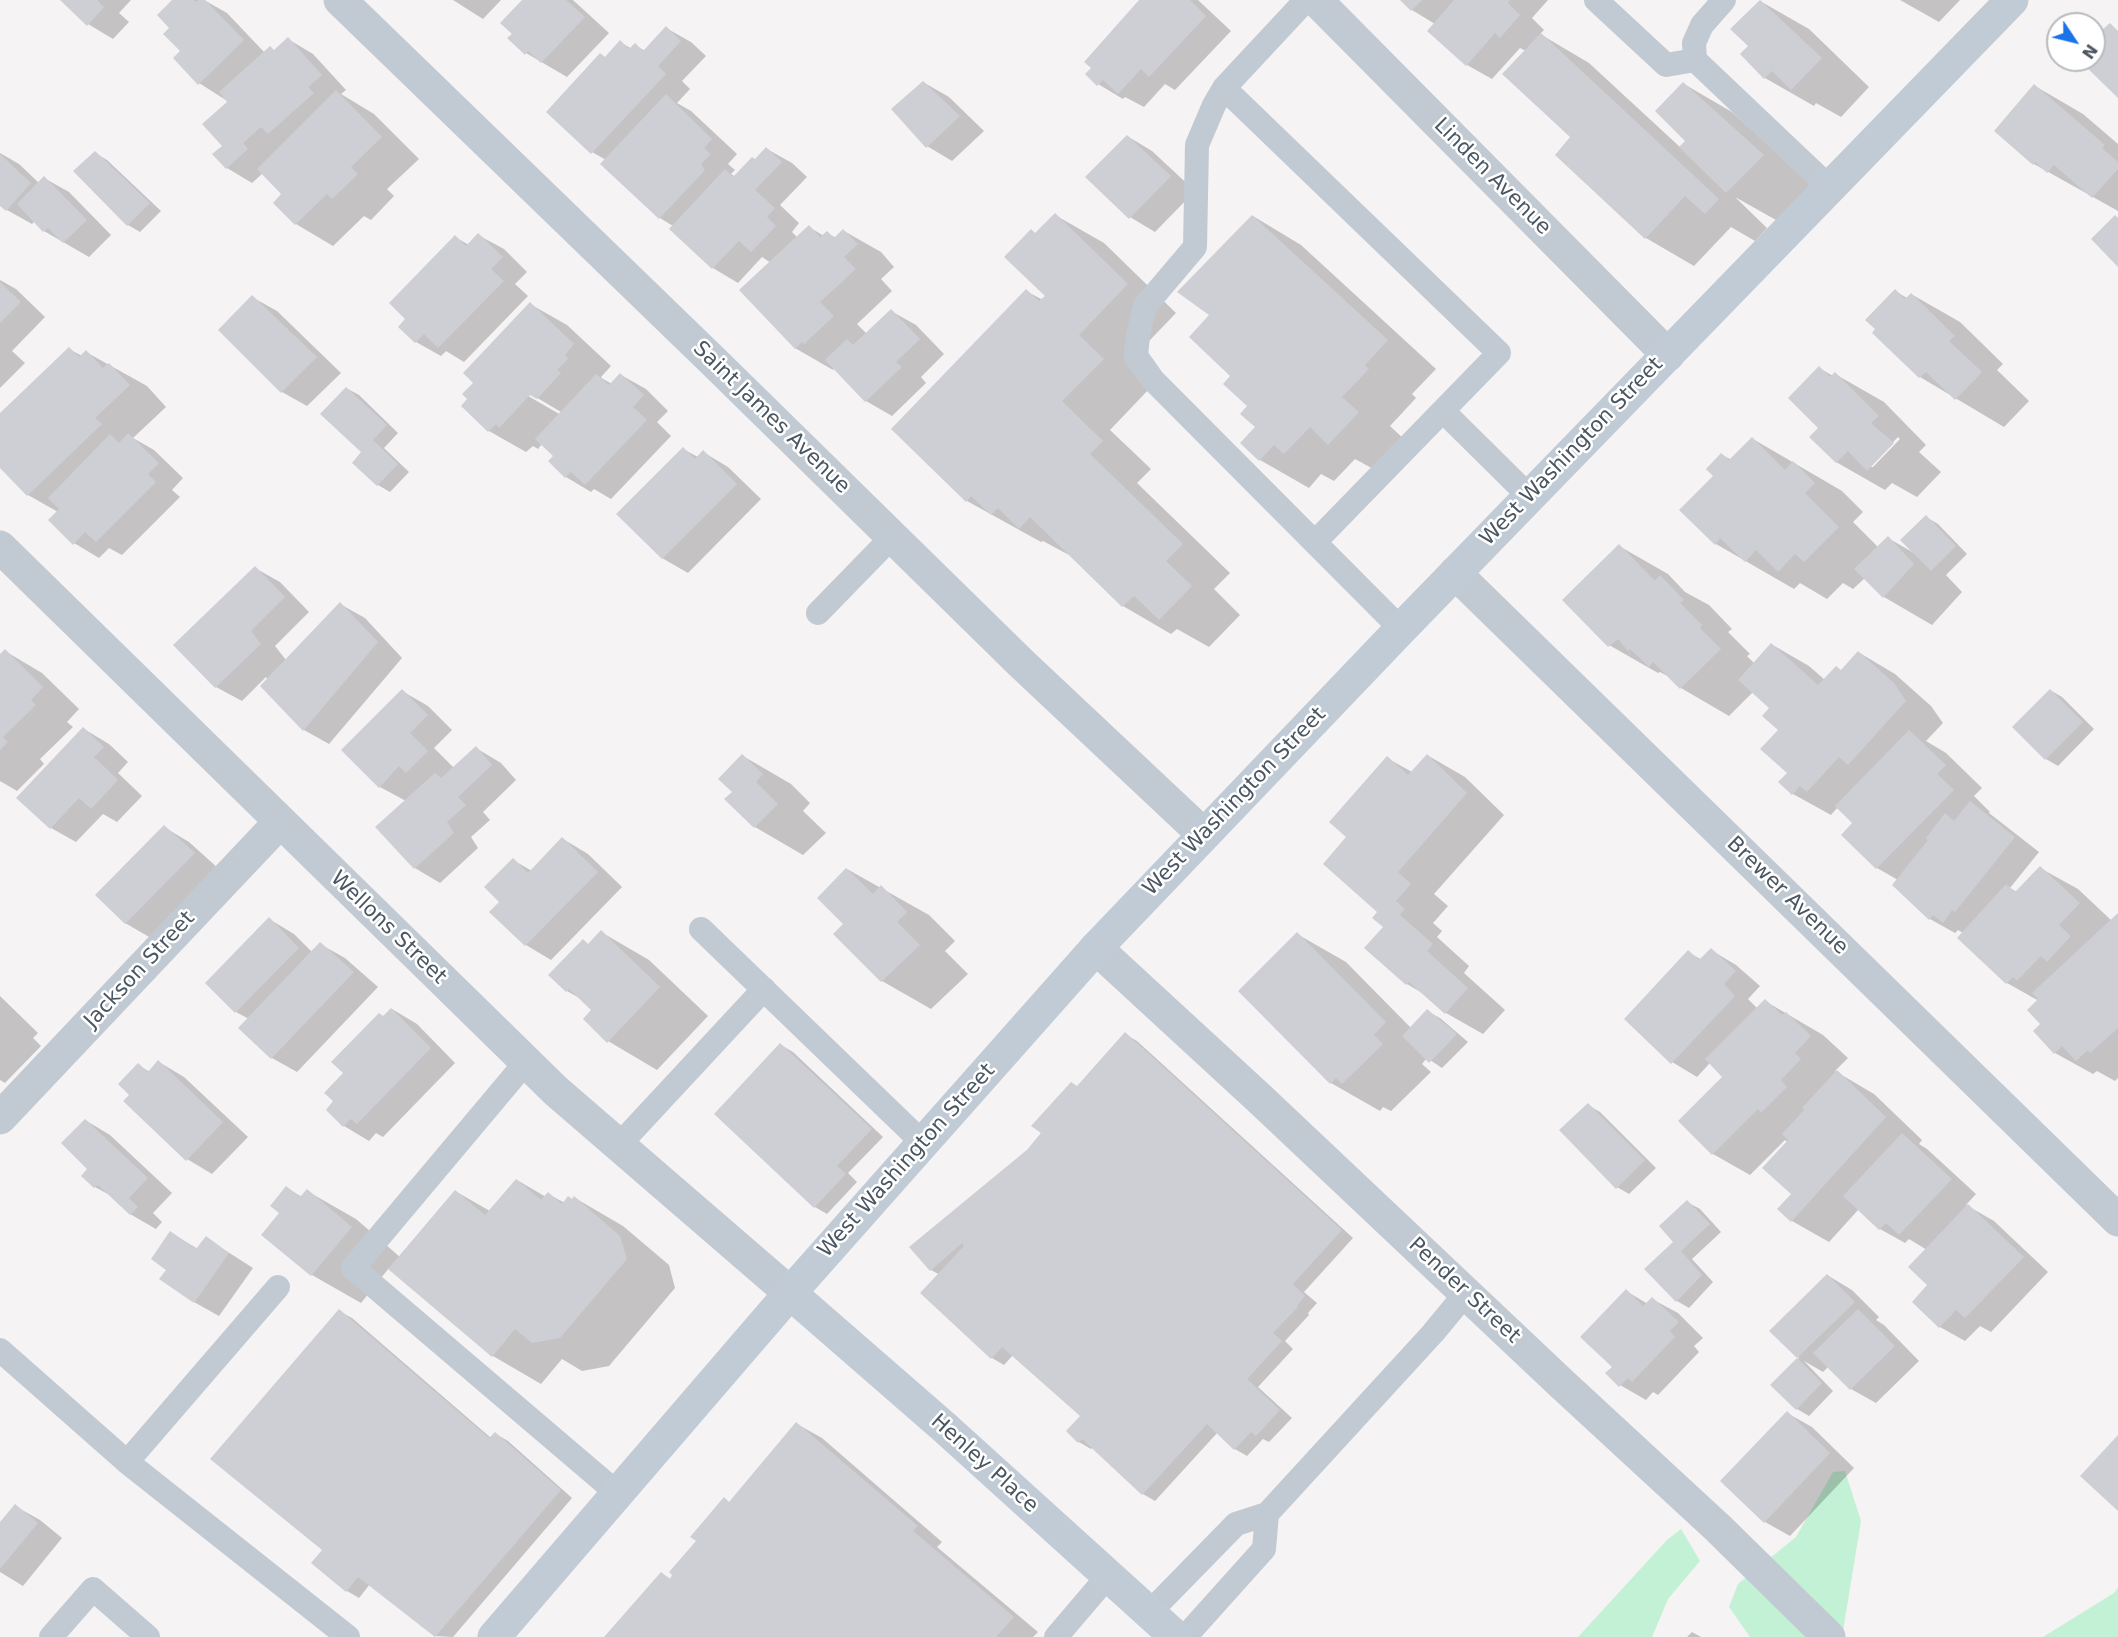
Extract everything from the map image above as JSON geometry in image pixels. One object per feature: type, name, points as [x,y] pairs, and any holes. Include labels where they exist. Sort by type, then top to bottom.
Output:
[{"type":"main road","name":"West Washington Street","points":[[494,1637],[790,1293],[1096,948],[1401,628],[2012,0]]},
{"type":"main road","name":"Henley Place","points":[[790,1293],[944,1427],[1176,1637]]},
{"type":"street","name":"Saint James Avenue","points":[[340,0],[1021,663],[1203,834]]},
{"type":"street","name":"Linden Avenue","points":[[1316,0],[1668,354]]},
{"type":"street","name":"Wellons Street","points":[[0,547],[556,1091],[790,1293]]},
{"type":"street","name":"Brewer Avenue","points":[[1455,573],[2118,1220]]},
{"type":"street","name":"Jackson Street","points":[[0,1118],[280,822]]},
{"type":"street","name":"Pender Street","points":[[1096,948],[1718,1528],[1829,1637]]},
{"type":"lane","points":[[1306,0],[1224,88],[1214,105],[1197,145],[1195,247],[1145,306],[1136,356],[1153,380],[1401,628]]},
{"type":"lane","points":[[1596,0],[1666,65],[1695,60]]},
{"type":"lane","points":[[1724,0],[1702,25],[1694,43],[1695,60],[1830,188]]},
{"type":"lane","points":[[1224,88],[1499,353],[1315,542]]},
{"type":"lane","points":[[1443,411],[1529,496]]},
{"type":"lane","points":[[818,613],[892,537]]},
{"type":"lane","points":[[701,928],[923,1143]]},
{"type":"lane","points":[[619,1145],[764,989]]},
{"type":"lane","points":[[526,1062],[353,1268],[617,1493]]},
{"type":"lane","points":[[127,1462],[278,1287]]},
{"type":"lane","points":[[1149,1613],[1236,1524],[1268,1514],[1433,1333],[1466,1293]]},
{"type":"lane","points":[[0,1350],[127,1462],[348,1637]]},
{"type":"lane","points":[[1185,1637],[1264,1549],[1268,1514]]},
{"type":"lane","points":[[1056,1637],[1108,1576]]},
{"type":"lane","points":[[51,1637],[93,1589],[148,1637]]},
{"type":"green space","points":[[1845,1471],[1861,1521],[1842,1637],[1750,1637],[1729,1607],[1738,1584],[1796,1537],[1833,1472]]},
{"type":"green space","points":[[1681,1529],[1700,1561],[1668,1599],[1652,1637],[1578,1637],[1667,1540]]},
{"type":"green space","points":[[2118,1588],[2118,1637],[2043,1637],[2114,1593]]},
{"type":"building","points":[[60,0],[97,0],[104,7],[87,26]]},
{"type":"building","points":[[172,0],[194,0],[196,2],[205,0],[244,40],[198,85],[173,58],[180,51],[163,34],[169,28],[157,15]]},
{"type":"building","points":[[522,0],[566,0],[585,17],[541,63],[528,51],[525,55],[507,38],[512,34],[500,23]]},
{"type":"building","points":[[1139,0],[1190,0],[1206,16],[1149,77],[1141,69],[1118,94],[1103,80],[1097,86],[1085,74],[1091,68],[1084,62]]},
{"type":"building","points":[[1400,0],[1422,0],[1411,11]]},
{"type":"building","points":[[1454,0],[1510,0],[1508,3],[1520,15],[1500,38],[1495,33],[1466,66],[1427,31]]},
{"type":"building","points":[[1760,0],[1822,58],[1791,90],[1772,71],[1764,79],[1740,54],[1748,46],[1730,29]]},
{"type":"building","points":[[2110,23],[2118,31],[2118,98],[2091,72],[2106,72],[2106,26]]},
{"type":"building","points":[[666,26],[681,41],[658,66],[666,74],[591,154],[546,112],[600,53],[605,57],[620,40],[629,49],[635,43],[643,51]]},
{"type":"building","points":[[1541,33],[1719,199],[1705,214],[1685,196],[1645,239],[1555,155],[1570,137],[1502,74]]},
{"type":"building","points":[[288,37],[322,75],[308,87],[314,93],[268,134],[261,127],[243,143],[248,149],[226,169],[212,154],[222,146],[202,124],[227,102],[219,92],[270,46],[274,50]]},
{"type":"building","points":[[923,81],[960,116],[926,148],[891,109]]},
{"type":"building","points":[[1683,82],[1764,155],[1726,193],[1679,147],[1685,141],[1655,111]]},
{"type":"building","points":[[2034,84],[2105,145],[2102,148],[2118,162],[2118,169],[2092,198],[2054,165],[2047,173],[2035,162],[2033,165],[1994,131]]},
{"type":"building","points":[[336,90],[382,137],[351,167],[358,174],[332,199],[327,194],[295,225],[273,203],[281,194],[257,169]]},
{"type":"building","points":[[666,94],[712,139],[704,148],[711,154],[701,164],[705,170],[659,219],[600,164]]},
{"type":"building","points":[[1127,135],[1171,176],[1129,219],[1085,177]]},
{"type":"building","points":[[766,147],[782,162],[755,190],[775,208],[767,217],[776,226],[751,252],[739,241],[712,269],[669,229],[725,169],[733,177],[752,157],[755,159]]},
{"type":"building","points":[[95,151],[150,203],[127,226],[73,171]]},
{"type":"building","points":[[0,154],[31,183],[6,211],[0,206]]},
{"type":"building","points":[[44,176],[87,220],[63,243],[48,228],[43,232],[17,204]]},
{"type":"building","points":[[1055,213],[1128,284],[1079,335],[1104,359],[1062,401],[1103,441],[1090,454],[1183,544],[1166,561],[1192,586],[1159,620],[1134,596],[1122,607],[1030,517],[1019,529],[998,508],[991,515],[971,496],[966,502],[891,429],[1026,289],[1039,301],[1045,296],[1004,257],[1031,229],[1035,233]]},
{"type":"building","points":[[1252,215],[1388,340],[1365,365],[1369,369],[1342,397],[1359,412],[1328,445],[1310,427],[1284,454],[1274,445],[1259,461],[1240,443],[1255,427],[1240,414],[1247,406],[1223,384],[1230,376],[1189,337],[1209,315],[1177,292]]},
{"type":"building","points":[[2115,215],[2118,218],[2118,267],[2091,239]]},
{"type":"building","points":[[809,225],[820,237],[827,231],[834,238],[843,229],[858,244],[844,257],[856,269],[820,302],[834,316],[804,344],[802,342],[795,349],[739,290]]},
{"type":"building","points":[[478,233],[503,257],[491,269],[504,281],[438,348],[424,334],[415,343],[398,327],[405,319],[389,303],[455,235],[466,246]]},
{"type":"building","points":[[0,282],[21,302],[0,323]]},
{"type":"building","points":[[1895,289],[1905,299],[1911,293],[1955,336],[1949,341],[1982,372],[1955,400],[1926,372],[1919,378],[1872,333],[1875,329],[1865,320]]},
{"type":"building","points":[[252,295],[317,357],[281,393],[218,330]]},
{"type":"building","points":[[530,302],[574,344],[565,355],[568,359],[557,370],[561,373],[537,399],[530,395],[499,428],[496,424],[488,432],[461,406],[467,399],[462,394],[473,383],[463,373]]},
{"type":"building","points":[[891,309],[920,339],[896,362],[902,367],[865,402],[825,360],[847,339],[853,345]]},
{"type":"building","points":[[69,347],[79,357],[86,350],[103,368],[109,363],[130,385],[95,418],[102,424],[27,496],[0,468],[0,413]]},
{"type":"building","points":[[1819,366],[1830,377],[1835,372],[1879,416],[1871,423],[1894,443],[1867,471],[1848,451],[1836,463],[1809,437],[1818,428],[1788,398]]},
{"type":"building","points":[[620,373],[644,395],[633,407],[647,420],[585,485],[571,472],[565,478],[548,461],[553,456],[535,439],[596,374],[609,385]]},
{"type":"building","points":[[346,387],[387,425],[373,440],[398,464],[377,486],[352,463],[361,452],[320,414]]},
{"type":"building","points":[[128,433],[159,463],[148,474],[156,482],[96,542],[85,532],[73,545],[48,520],[59,509],[48,498],[110,434],[119,443]]},
{"type":"building","points":[[1752,437],[1785,470],[1793,461],[1815,483],[1805,493],[1839,527],[1804,562],[1795,554],[1778,572],[1756,550],[1745,562],[1720,538],[1715,545],[1679,510],[1713,476],[1706,469],[1721,453],[1729,460]]},
{"type":"building","points":[[683,447],[695,459],[703,450],[737,484],[662,559],[616,514]]},
{"type":"building","points":[[1926,515],[1956,546],[1931,571],[1900,540]]},
{"type":"building","points":[[1888,536],[1914,564],[1883,598],[1854,569]]},
{"type":"building","points":[[1619,544],[1655,581],[1660,575],[1684,600],[1680,603],[1702,625],[1700,628],[1721,649],[1680,689],[1653,662],[1649,667],[1630,649],[1628,651],[1618,639],[1608,647],[1562,600]]},
{"type":"building","points":[[255,566],[285,597],[251,631],[261,644],[215,688],[173,645]]},
{"type":"building","points":[[340,602],[378,642],[303,731],[260,686]]},
{"type":"building","points":[[1771,643],[1818,685],[1836,666],[1841,670],[1858,651],[1894,683],[1906,701],[1848,765],[1839,757],[1807,792],[1800,786],[1792,795],[1778,782],[1787,773],[1760,749],[1778,730],[1762,716],[1769,708],[1738,680]]},
{"type":"building","points":[[5,649],[43,687],[31,700],[36,705],[3,737],[8,742],[0,750],[0,654]]},
{"type":"building","points":[[402,689],[428,715],[410,733],[428,751],[406,773],[399,766],[379,788],[341,750]]},
{"type":"building","points":[[2050,689],[2083,722],[2045,760],[2012,727]]},
{"type":"building","points":[[83,727],[104,747],[94,757],[118,780],[91,809],[79,798],[50,829],[16,798]]},
{"type":"building","points":[[1909,730],[1946,765],[1937,774],[1954,790],[1876,869],[1841,835],[1852,823],[1835,806]]},
{"type":"building","points":[[476,746],[492,765],[458,797],[466,805],[447,822],[454,833],[414,869],[375,827],[435,773],[441,778]]},
{"type":"building","points":[[742,754],[763,774],[756,782],[778,804],[754,828],[724,799],[732,792],[718,779]]},
{"type":"building","points":[[1427,754],[1467,793],[1398,872],[1411,884],[1396,901],[1405,909],[1400,915],[1433,944],[1427,951],[1468,988],[1445,1014],[1409,982],[1406,985],[1364,948],[1383,927],[1372,918],[1377,912],[1323,864],[1346,837],[1329,822],[1387,756],[1408,775]]},
{"type":"building","points":[[1970,801],[2015,837],[1955,912],[1952,910],[1943,923],[1933,915],[1929,920],[1892,885],[1928,840],[1926,838],[1945,813],[1954,821]]},
{"type":"building","points":[[164,825],[195,853],[125,924],[95,895]]},
{"type":"building","points":[[562,837],[598,872],[525,946],[489,912],[499,902],[484,887],[513,858],[528,873]]},
{"type":"building","points":[[2040,866],[2080,903],[2059,925],[2071,936],[2047,962],[2041,956],[2017,981],[2013,977],[2006,984],[1957,938],[2006,884],[2015,892]]},
{"type":"building","points":[[846,868],[873,894],[881,885],[907,912],[897,922],[920,945],[881,982],[833,934],[843,924],[817,898]]},
{"type":"building","points":[[2118,913],[2118,1028],[2090,1053],[2088,1050],[2076,1061],[2062,1046],[2054,1054],[2033,1031],[2040,1024],[2027,1010],[2038,999],[2032,993]]},
{"type":"building","points":[[269,917],[299,948],[235,1013],[205,983]]},
{"type":"building","points":[[601,930],[660,987],[607,1043],[583,1019],[591,1010],[569,989],[566,992],[548,975],[583,939],[588,944]]},
{"type":"building","points":[[1297,932],[1386,1022],[1374,1035],[1383,1044],[1342,1084],[1336,1078],[1330,1084],[1238,991]]},
{"type":"building","points":[[320,942],[354,972],[271,1059],[238,1028]]},
{"type":"building","points":[[1711,948],[1736,971],[1724,984],[1735,996],[1671,1064],[1624,1019],[1688,950],[1699,960]]},
{"type":"building","points":[[1765,999],[1782,1015],[1786,1012],[1811,1036],[1795,1053],[1801,1059],[1781,1080],[1787,1087],[1761,1113],[1758,1109],[1712,1155],[1678,1121],[1722,1077],[1705,1059]]},
{"type":"building","points":[[391,1008],[431,1048],[357,1124],[351,1119],[343,1127],[326,1110],[333,1101],[324,1093],[343,1073],[331,1062],[379,1013],[383,1016]]},
{"type":"building","points":[[1427,1009],[1457,1034],[1429,1063],[1402,1036]]},
{"type":"building","points":[[1125,1032],[1342,1230],[1293,1284],[1305,1296],[1298,1307],[1273,1333],[1282,1341],[1247,1379],[1280,1410],[1256,1436],[1251,1432],[1234,1450],[1207,1424],[1142,1495],[1082,1439],[1078,1443],[1066,1431],[1080,1416],[1002,1347],[991,1359],[920,1293],[964,1246],[962,1243],[930,1271],[909,1247],[1028,1149],[1041,1133],[1031,1126],[1071,1082],[1077,1086]]},
{"type":"building","points":[[780,1043],[872,1129],[837,1166],[846,1174],[814,1208],[714,1114]]},
{"type":"building","points":[[158,1060],[223,1122],[186,1161],[123,1101],[129,1095],[118,1084],[138,1063],[148,1072]]},
{"type":"building","points":[[1837,1070],[1886,1117],[1791,1222],[1777,1209],[1791,1194],[1762,1168],[1788,1140],[1782,1134]]},
{"type":"building","points":[[1588,1103],[1645,1160],[1616,1189],[1559,1130]]},
{"type":"building","points":[[85,1119],[148,1178],[129,1198],[138,1207],[130,1215],[98,1185],[94,1188],[81,1176],[87,1169],[61,1143]]},
{"type":"building","points":[[1902,1133],[1952,1179],[1899,1235],[1886,1223],[1879,1230],[1843,1196]]},
{"type":"building","points":[[516,1179],[541,1200],[548,1192],[562,1204],[568,1196],[572,1199],[574,1196],[620,1236],[627,1259],[560,1338],[532,1343],[515,1329],[492,1357],[388,1269],[455,1190],[485,1215]]},
{"type":"building","points":[[286,1186],[300,1197],[307,1189],[352,1227],[311,1276],[261,1235],[279,1213],[270,1206]]},
{"type":"building","points":[[1687,1200],[1710,1224],[1681,1251],[1702,1275],[1676,1302],[1644,1269],[1673,1242],[1659,1226]]},
{"type":"building","points":[[1968,1204],[2024,1257],[1965,1318],[1956,1310],[1939,1328],[1912,1302],[1927,1285],[1908,1267]]},
{"type":"building","points":[[170,1231],[196,1249],[206,1236],[229,1253],[194,1303],[159,1279],[166,1270],[151,1259]]},
{"type":"building","points":[[1827,1274],[1855,1302],[1797,1358],[1769,1331]]},
{"type":"building","points":[[1626,1289],[1643,1306],[1652,1297],[1679,1322],[1670,1331],[1675,1337],[1632,1382],[1628,1378],[1619,1387],[1605,1373],[1612,1367],[1580,1337]]},
{"type":"building","points":[[339,1309],[489,1438],[495,1432],[561,1490],[435,1637],[358,1577],[346,1592],[311,1563],[322,1550],[210,1459]]},
{"type":"building","points":[[1858,1309],[1895,1346],[1850,1390],[1813,1353]]},
{"type":"building","points":[[1797,1358],[1822,1383],[1796,1410],[1770,1385]]},
{"type":"building","points":[[1787,1411],[1830,1453],[1764,1523],[1720,1481]]},
{"type":"building","points":[[796,1422],[918,1526],[913,1531],[1014,1617],[996,1637],[604,1637],[661,1572],[670,1579],[672,1575],[669,1572],[696,1541],[690,1537],[724,1497],[729,1502]]},
{"type":"building","points":[[2118,1435],[2118,1511],[2080,1476]]},
{"type":"building","points":[[15,1504],[38,1523],[0,1569],[0,1522]]}]
